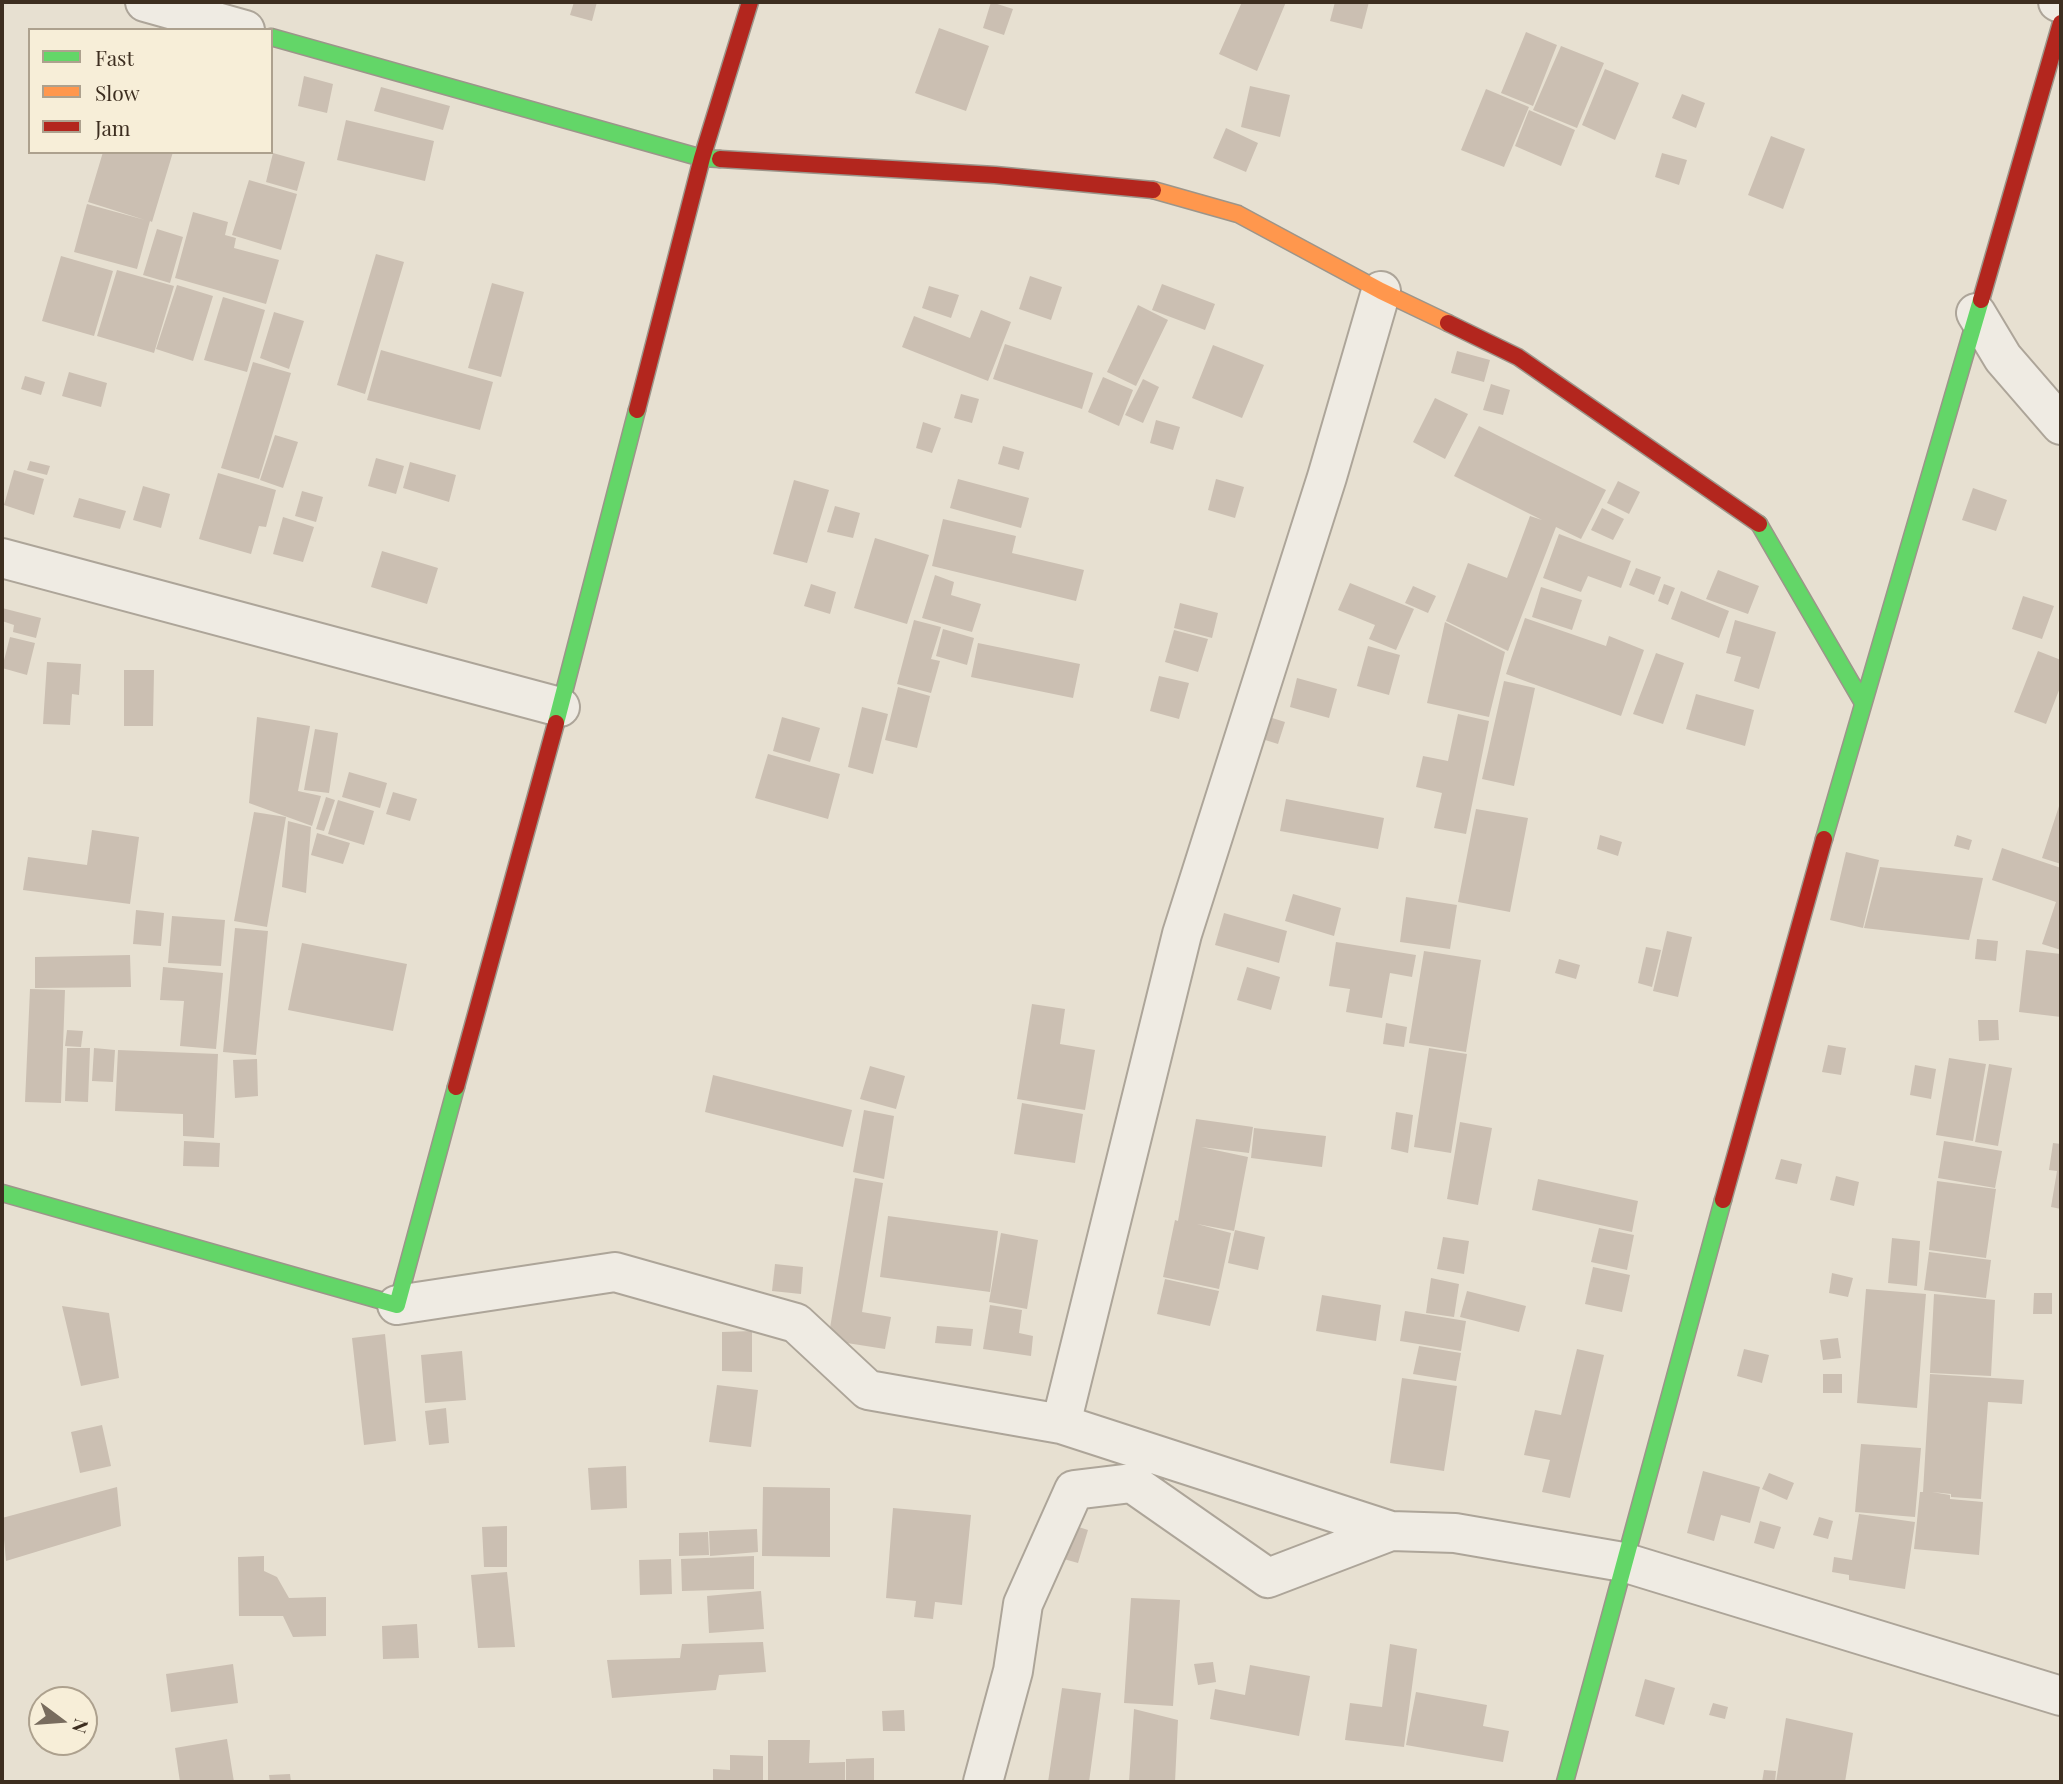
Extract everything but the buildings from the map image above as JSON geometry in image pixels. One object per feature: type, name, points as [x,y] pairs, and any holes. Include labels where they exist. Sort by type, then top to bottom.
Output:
[{"type":"street","points":[[145,2],[238,28]]},
{"type":"street","points":[[397,1306],[560,707],[702,158],[750,2]]},
{"type":"street","points":[[1566,1782],[1623,1562],[1786,968],[2061,23]]},
{"type":"street","points":[[273,38],[702,158],[995,175],[1154,190],[1238,214],[1381,291],[1518,356],[1757,522],[1863,703]]},
{"type":"street","points":[[1061,1424],[1182,934],[1327,477],[1381,291]]},
{"type":"street","points":[[1976,313],[2004,358],[2061,425]]},
{"type":"street","points":[[2,558],[560,707]]},
{"type":"street","points":[[2,1193],[397,1306],[615,1272],[796,1323],[867,1390],[1061,1424],[1391,1531],[1455,1533],[1623,1562],[2061,1696]]},
{"type":"street","points":[[983,1782],[1013,1671],[1023,1604],[1074,1490],[1132,1483],[1268,1578],[1391,1531]]},
{"type":"traffic: fast","points":[[273,38],[702,158],[720,159]]},
{"type":"traffic: fast","points":[[1824,839],[1981,300]]},
{"type":"traffic: fast","points":[[556,723],[637,410]]},
{"type":"traffic: fast","points":[[1759,524],[1863,703]]},
{"type":"traffic: fast","points":[[2,1193],[397,1305],[456,1087]]},
{"type":"traffic: fast","points":[[1565,1782],[1723,1200]]},
{"type":"traffic: slow","points":[[1153,190],[1238,214],[1381,291],[1448,323]]},
{"type":"traffic: jam","points":[[637,410],[702,158],[750,2]]},
{"type":"traffic: jam","points":[[1981,300],[2061,23]]},
{"type":"traffic: jam","points":[[720,159],[995,175],[1153,190]]},
{"type":"traffic: jam","points":[[1448,323],[1518,357],[1759,524]]},
{"type":"traffic: jam","points":[[456,1087],[556,723]]},
{"type":"traffic: jam","points":[[1723,1200],[1824,839]]}]
